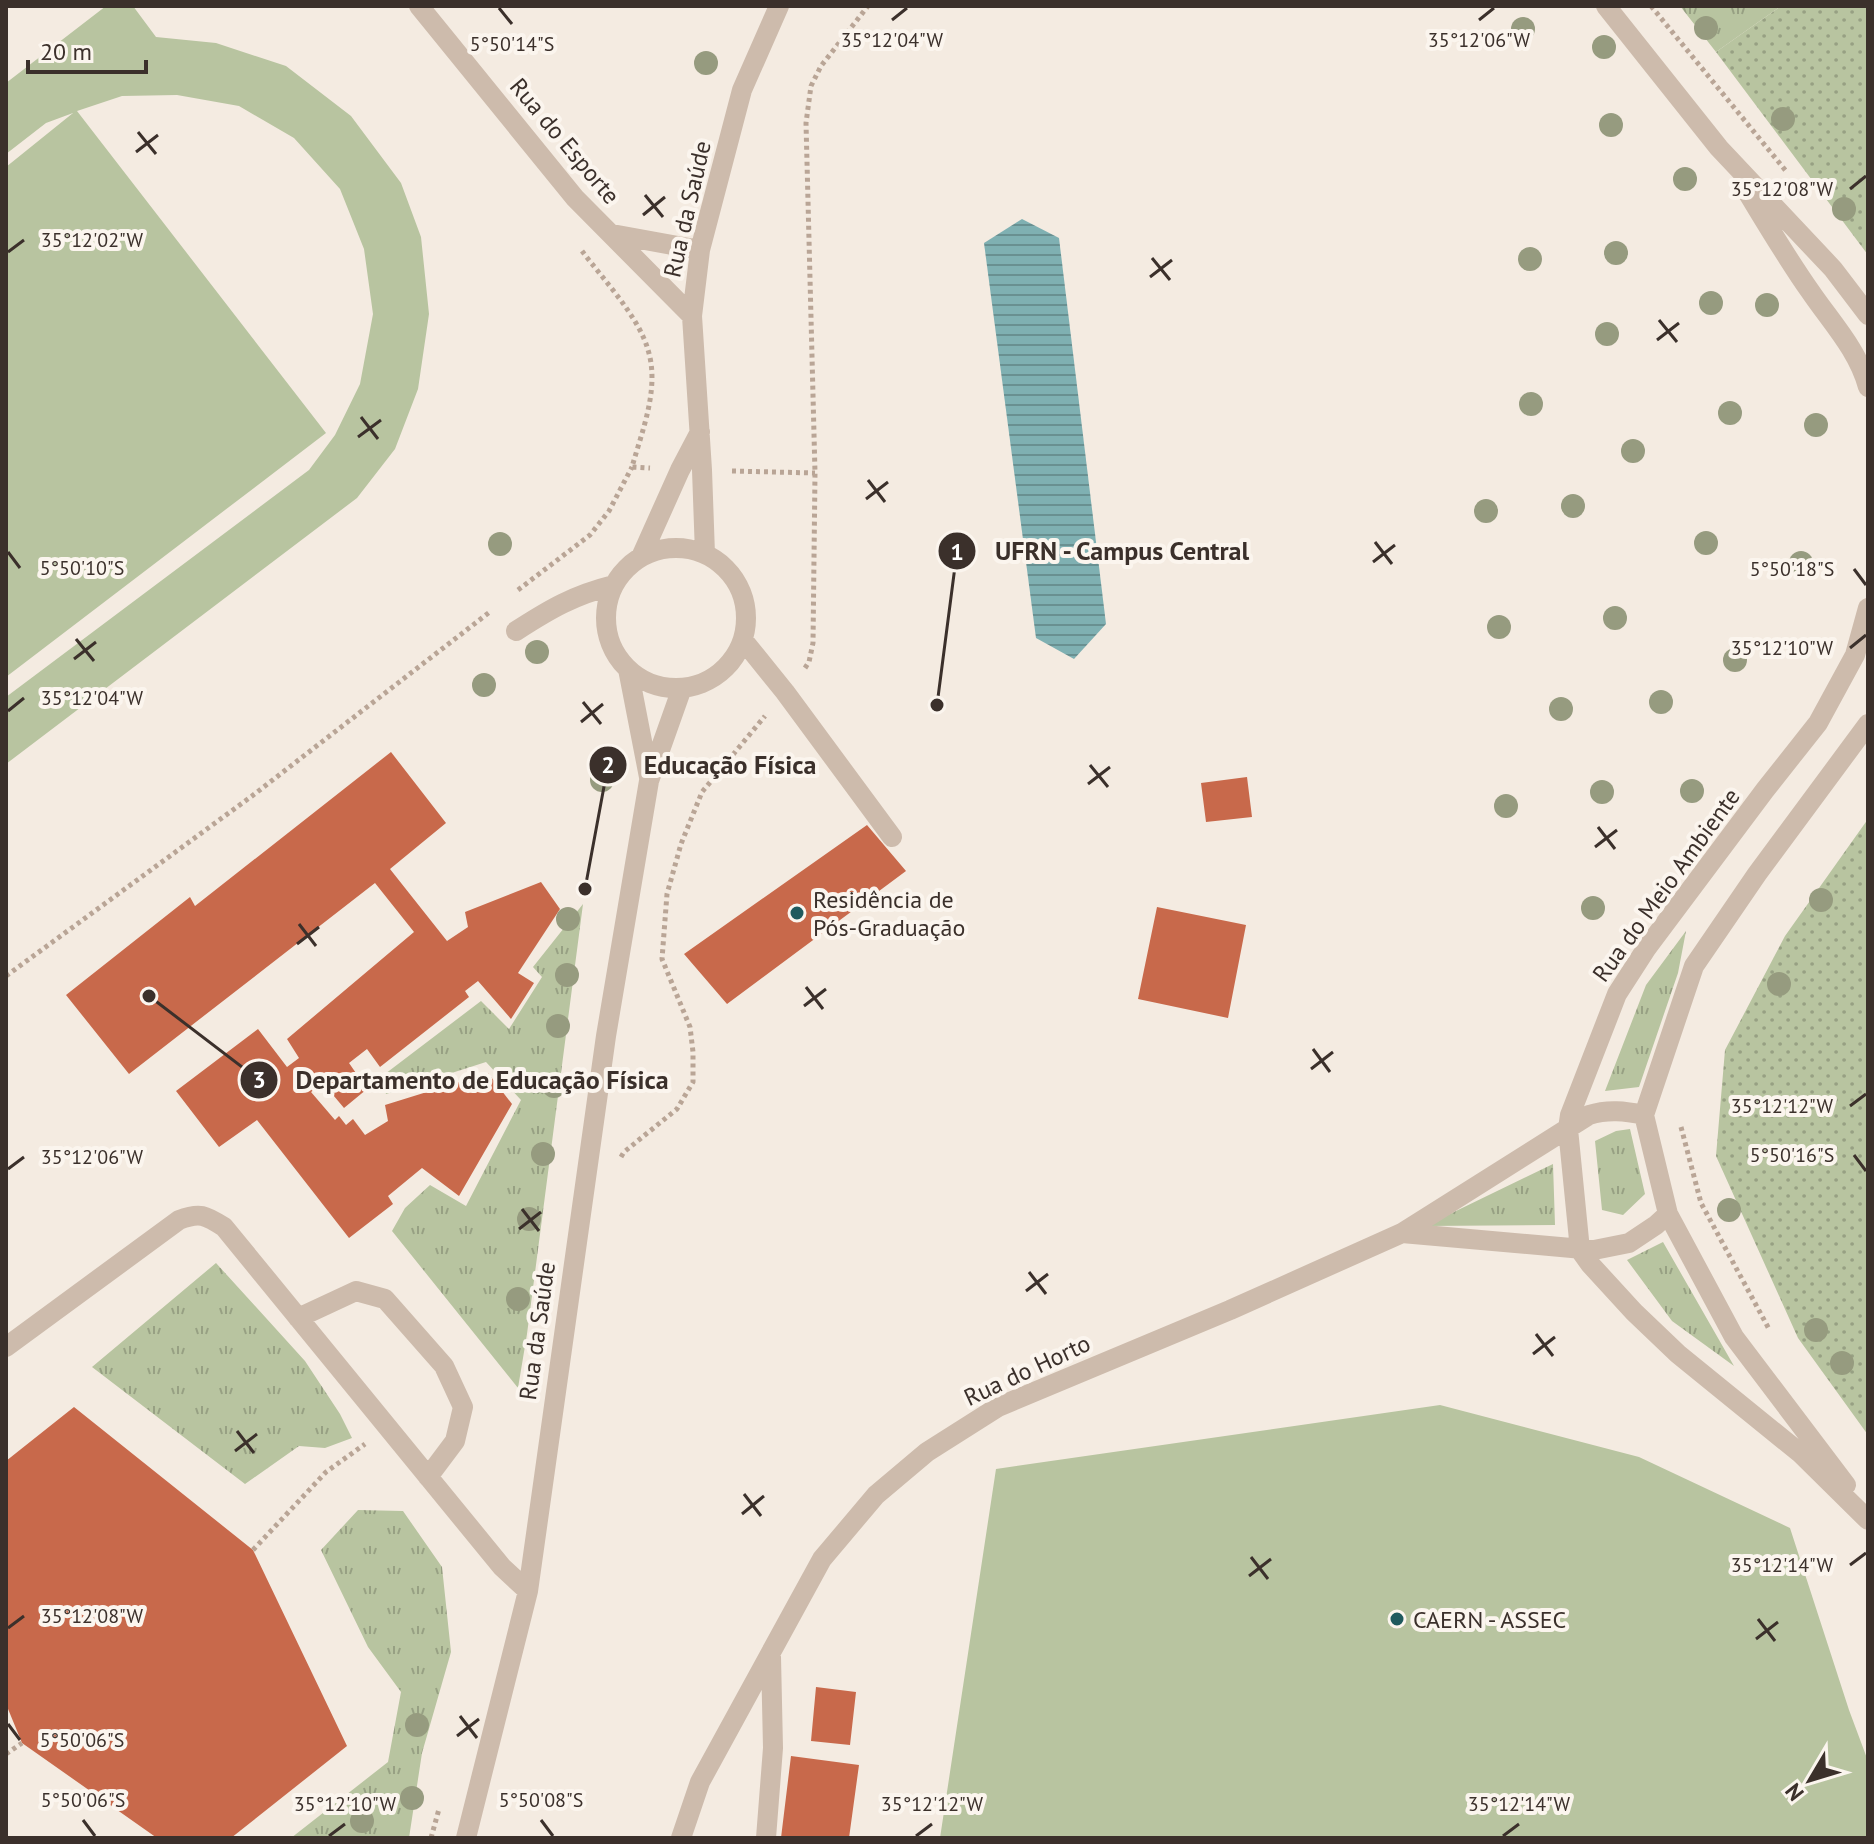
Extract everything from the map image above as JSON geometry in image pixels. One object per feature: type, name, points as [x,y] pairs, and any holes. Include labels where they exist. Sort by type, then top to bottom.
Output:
[{"type":"lane","name":"Rua do Esporte","points":[[419,6],[575,198],[692,316]]},
{"type":"lane","name":"Rua da Saúde","points":[[705,554],[692,316],[700,250],[742,90],[779,6]]},
{"type":"lane","points":[[1606,6],[1719,148],[1833,269],[1868,315]]},
{"type":"lane","points":[[1719,148],[1811,292],[1843,335],[1868,387]]},
{"type":"lane","name":"Rua do Esporte","points":[[612,234],[700,250]]},
{"type":"lane","points":[[641,557],[700,432]]},
{"type":"lane","points":[[516,631],[585,592],[614,585],[623,572],[641,557],[662,549],[685,548],[705,554],[723,565],[736,581],[744,600],[746,620],[743,640],[734,659],[720,673],[702,684],[682,688],[661,686],[644,680],[628,669]]},
{"type":"lane","name":"Rua da Saúde","points":[[614,585],[606,615],[609,638],[628,669],[649,781]]},
{"type":"lane","name":"Rua do Meio Ambiente","points":[[1580,1250],[1568,1129],[1570,1115],[1617,994],[1646,949],[1818,723],[1855,655],[1868,608]]},
{"type":"lane","points":[[743,640],[892,837]]},
{"type":"lane","name":"Rua da Saúde","points":[[466,1838],[528,1591],[606,1036],[649,781],[682,688]]},
{"type":"lane","points":[[1868,724],[1757,874],[1694,966],[1644,1115],[1668,1214],[1734,1337],[1868,1513]]},
{"type":"lane","name":"Rua do Horto","points":[[681,1838],[700,1782],[822,1559],[876,1495],[927,1452],[998,1407],[1230,1310],[1402,1233],[1589,1115],[1615,1110],[1644,1115]]},
{"type":"lane","points":[[6,1347],[179,1220],[194,1214],[208,1216],[224,1227],[502,1567],[528,1591]]},
{"type":"lane","name":"Rua do Horto","points":[[1402,1233],[1594,1250],[1629,1243],[1668,1214]]},
{"type":"lane","points":[[1580,1250],[1634,1312],[1667,1344],[1800,1453],[1868,1520]]},
{"type":"lane","points":[[298,1318],[356,1291],[385,1299],[444,1366],[463,1407],[455,1441],[428,1477]]},
{"type":"lane","points":[[766,1838],[773,1748],[771,1653]]},
{"type":"path","points":[[619,1162],[624,1152],[677,1109],[693,1082],[690,1027],[662,959],[667,894],[681,844],[702,792],[809,662],[813,643],[815,473],[806,123],[811,86],[821,66],[868,6]]},
{"type":"path","points":[[1651,6],[1789,174]]},
{"type":"path","points":[[515,593],[590,535],[609,511],[632,467],[647,414],[652,378],[649,352],[641,331],[576,245]]},
{"type":"path","points":[[632,467],[680,470]]},
{"type":"path","points":[[702,470],[815,473]]},
{"type":"path","points":[[6,976],[252,796],[502,603]]},
{"type":"path","points":[[1680,1123],[1701,1203],[1773,1336]]},
{"type":"path","points":[[253,1550],[326,1472],[388,1427]]},
{"type":"path","points":[[6,1754],[22,1743]]},
{"type":"green space","points":[[106,6],[133,6],[156,37],[216,43],[286,66],[351,116],[401,183],[421,237],[429,314],[418,389],[395,449],[357,498],[6,764],[6,697],[309,470],[335,435],[360,384],[373,314],[364,249],[340,189],[294,138],[239,106],[177,95],[122,96],[77,111],[326,433],[6,677],[6,167],[73,113],[46,123],[6,154],[6,83]]},
{"type":"green space","points":[[1680,6],[1781,6],[1716,52]]},
{"type":"green space","points":[[1781,6],[1868,6],[1868,255],[1716,52]]},
{"type":"green space","points":[[1868,819],[1868,1435],[1798,1338],[1716,1156],[1725,1050],[1785,936]]},
{"type":"green space","points":[[583,904],[518,1388],[392,1231],[405,1208],[430,1185],[466,1206],[521,1100],[486,1062],[386,1094],[381,1077],[481,1001],[509,1029],[542,977],[533,967]]},
{"type":"green space","points":[[1686,931],[1678,973],[1639,1087],[1605,1091],[1646,985]]},
{"type":"green space","points":[[1630,1129],[1645,1194],[1623,1215],[1602,1210],[1595,1141],[1616,1131]]},
{"type":"green space","points":[[1553,1164],[1555,1225],[1425,1226]]},
{"type":"green space","points":[[1663,1242],[1734,1366],[1672,1321],[1627,1260]]},
{"type":"green space","points":[[216,1263],[305,1361],[352,1438],[325,1448],[299,1446],[245,1484],[92,1367]]},
{"type":"green space","name":"CAERN - ASSEC","points":[[1440,1405],[1639,1457],[1790,1528],[1868,1761],[1868,1838],[940,1838],[996,1469]]},
{"type":"green space","points":[[358,1510],[403,1511],[442,1567],[451,1652],[422,1753],[409,1838],[291,1838],[388,1762],[401,1692],[368,1647],[321,1550]]},
{"type":"water","points":[[1022,219],[1059,238],[1106,624],[1074,659],[1036,638],[984,243]]},
{"type":"building","points":[[391,752],[446,823],[390,869],[447,941],[468,927],[465,912],[541,882],[560,909],[518,973],[534,983],[511,1019],[478,981],[465,991],[469,997],[380,1067],[367,1049],[349,1063],[367,1089],[344,1108],[323,1083],[311,1092],[335,1120],[339,1116],[346,1125],[353,1119],[365,1135],[388,1121],[385,1105],[488,1073],[512,1104],[459,1196],[422,1168],[388,1196],[393,1204],[349,1238],[257,1120],[219,1147],[176,1091],[258,1029],[287,1067],[299,1058],[287,1039],[414,932],[375,883],[129,1074],[66,995],[190,897],[195,906]]},
{"type":"building","points":[[1247,777],[1252,817],[1206,822],[1201,783]]},
{"type":"building","name":"Residência de Pós-Graduação","points":[[867,825],[906,871],[727,1004],[684,954]]},
{"type":"building","points":[[1157,907],[1246,925],[1228,1018],[1138,999]]},
{"type":"building","points":[[74,1407],[253,1550],[347,1746],[231,1838],[157,1838],[22,1743],[6,1704],[6,1461]]},
{"type":"building","points":[[816,1687],[856,1692],[850,1745],[811,1741]]},
{"type":"building","points":[[791,1756],[859,1765],[849,1838],[781,1838]]},
{"type":"place","name":"UFRN - Campus Central","points":[[937,705]]},
{"type":"place","name":"Educação Física","points":[[585,889]]},
{"type":"place","name":"Residência de Pós-Graduação","points":[[797,913]]},
{"type":"place","name":"Departamento de Educação Física","points":[[149,996]]},
{"type":"place","name":"CAERN - ASSEC","points":[[1397,1619]]}]
